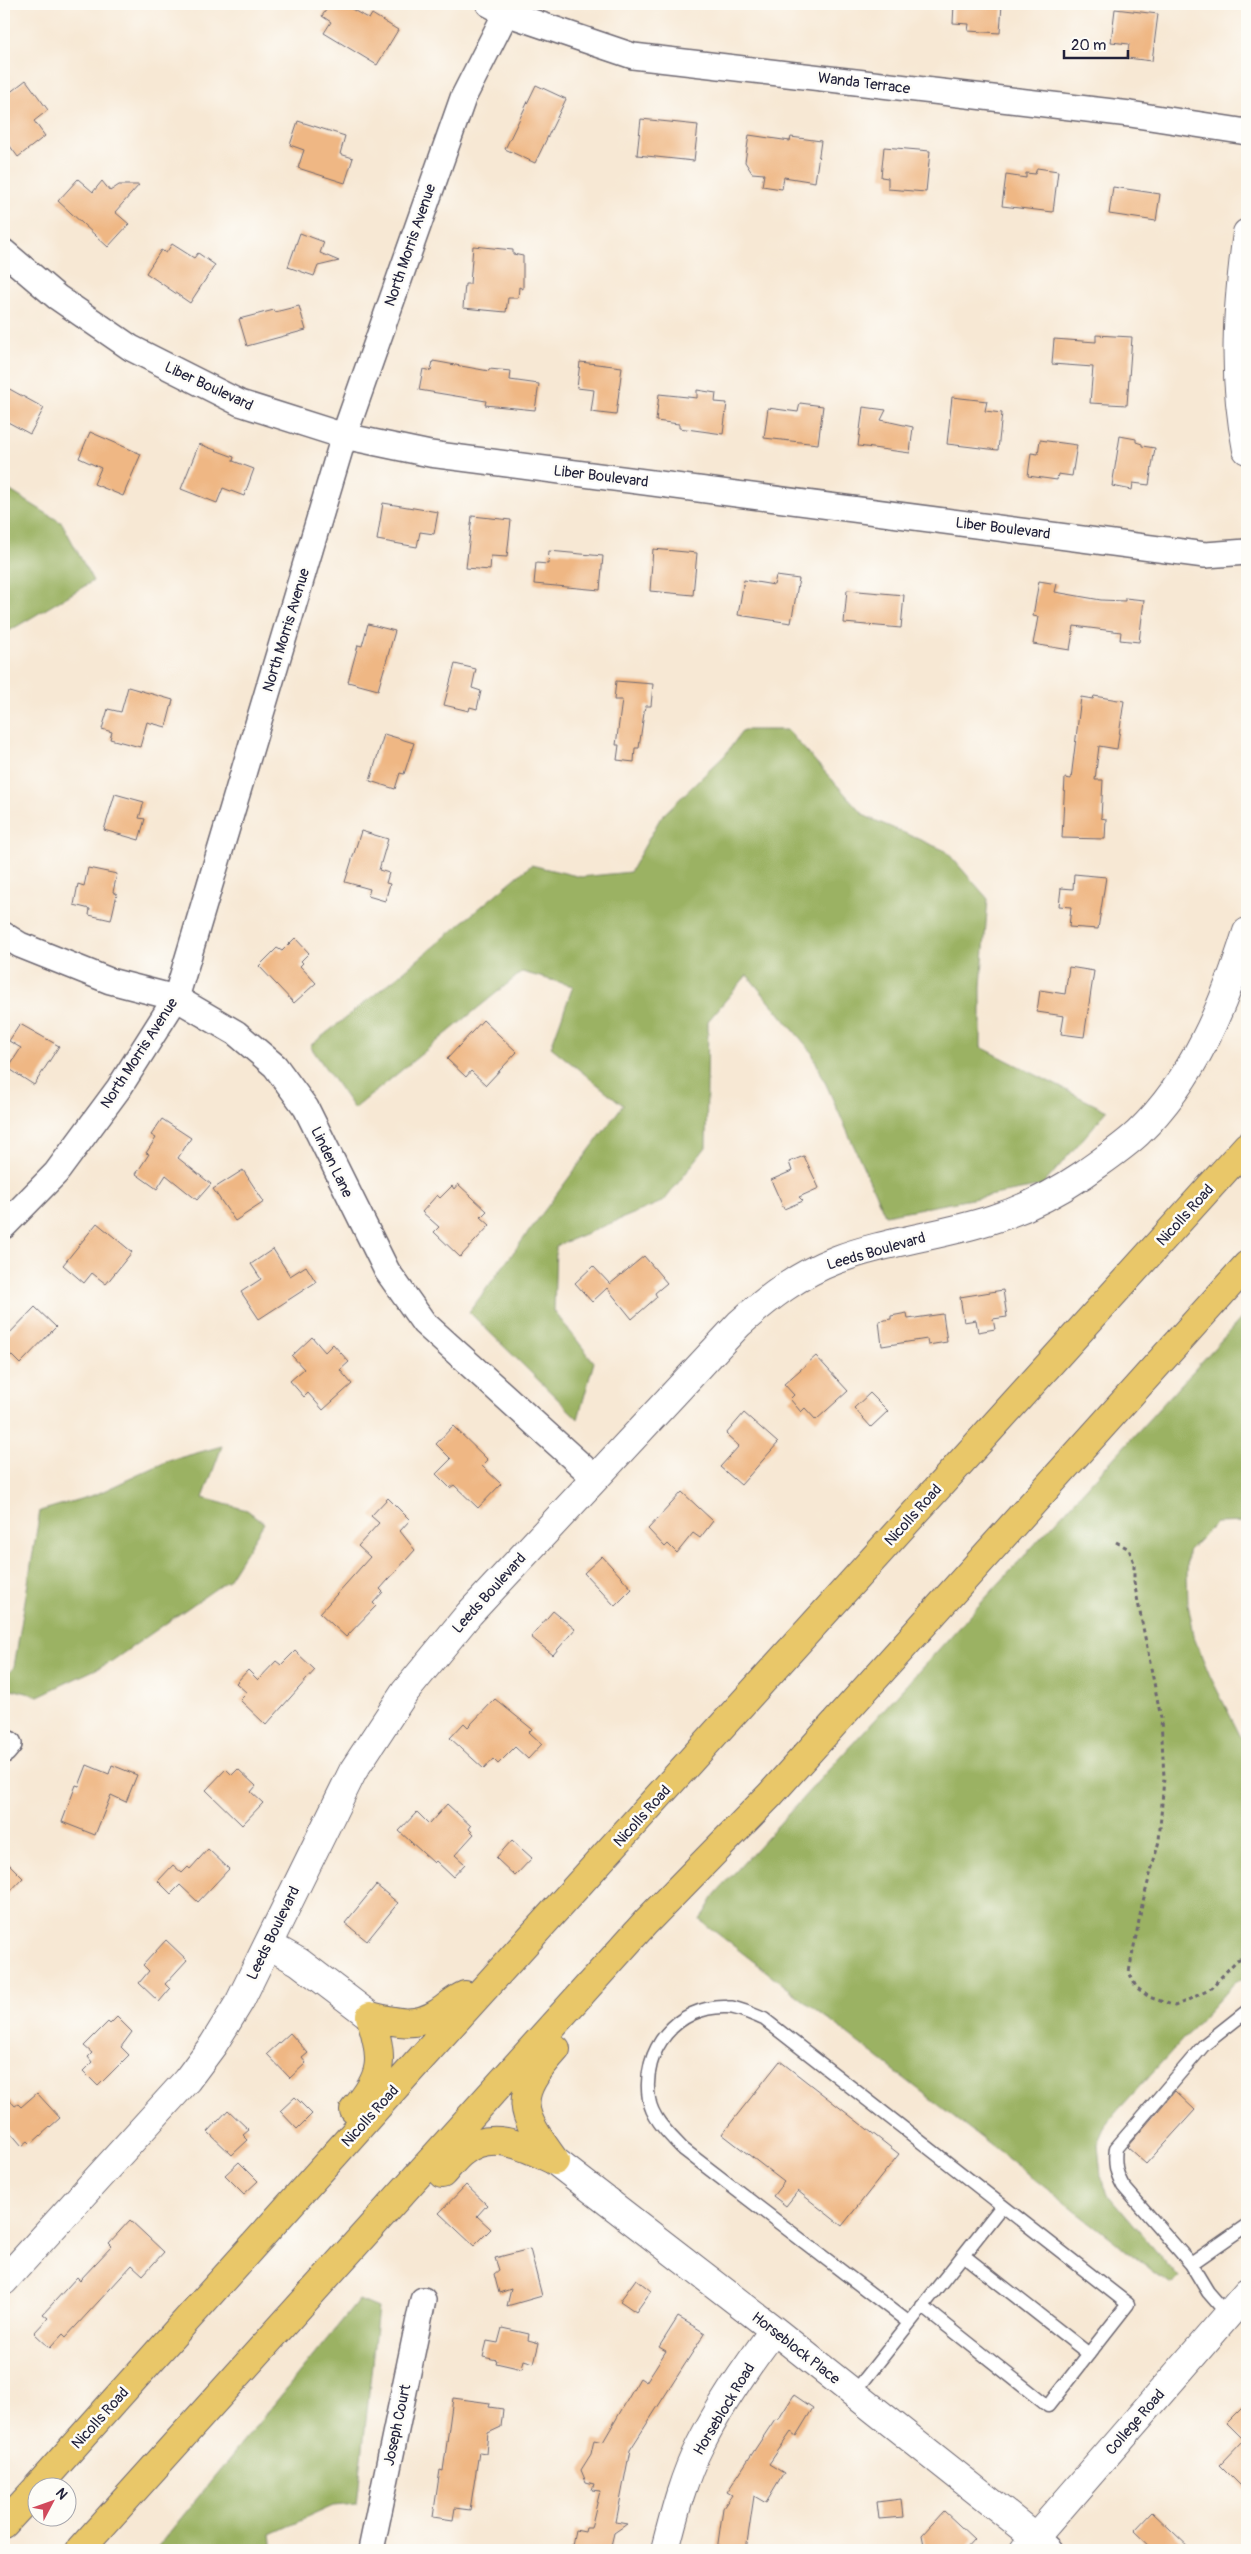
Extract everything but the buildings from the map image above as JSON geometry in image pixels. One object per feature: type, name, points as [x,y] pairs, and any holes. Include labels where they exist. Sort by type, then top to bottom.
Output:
[{"type":"highway","name":"Nicolls Road","points":[[48,2476],[1247,1146]]},
{"type":"highway","points":[[80,2550],[646,1923],[770,1794],[1247,1265]]},
{"type":"highway","points":[[555,2162],[528,2120],[524,2098],[533,2076],[658,1935],[770,1794]]},
{"type":"highway","points":[[191,2317],[249,2226],[365,2097],[374,2084],[380,2064],[380,2051],[370,2016],[399,2023],[422,2021],[433,2017],[460,1997],[488,1986]]},
{"type":"highway","points":[[322,2282],[415,2205],[462,2152],[470,2147],[490,2141],[510,2142],[555,2162]]},
{"type":"highway","name":"Nicolls Road","points":[[6,2521],[28,2498]]},
{"type":"highway","points":[[90,2550],[116,2512]]},
{"type":"street","name":"Wanda Terrace","points":[[504,7],[633,56],[1130,114],[1247,132]]},
{"type":"street","name":"North Morris Avenue","points":[[4,1226],[56,1173],[119,1088],[176,998],[344,436],[463,98],[504,7]]},
{"type":"street","points":[[1247,233],[1238,307],[1236,348],[1238,388],[1247,450]]},
{"type":"street","name":"Liber Boulevard","points":[[4,252],[56,297],[131,348],[240,403],[344,436],[440,455],[1196,553],[1247,552]]},
{"type":"street","name":"Leeds Boulevard","points":[[4,2281],[187,2080],[213,2045],[240,2001],[349,1778],[374,1736],[420,1672],[468,1614],[739,1324],[781,1289],[806,1274],[836,1260],[993,1220],[1020,1209],[1070,1183],[1138,1133],[1159,1110],[1189,1068],[1208,1035],[1247,932]]},
{"type":"street","name":"Linden Lane","points":[[4,935],[20,945],[110,981],[176,998],[236,1033],[275,1066],[306,1108],[387,1271],[424,1323],[594,1478]]},
{"type":"street","points":[[268,1945],[299,1962],[370,2016]]},
{"type":"street","name":"Horseblock Place","points":[[555,2162],[854,2393],[1036,2546]]},
{"type":"street","name":"College Road","points":[[1036,2546],[1247,2293]]},
{"type":"street","name":"Joseph Court","points":[[371,2550],[423,2300]]},
{"type":"street","name":"Horseblock Road","points":[[665,2550],[686,2478],[700,2446],[716,2416],[774,2330]]},
{"type":"lane","points":[[908,2322],[683,2149],[660,2124],[648,2100],[648,2065],[660,2041],[679,2020],[704,2008],[729,2006],[764,2019],[1128,2304],[1048,2406],[922,2306]]},
{"type":"lane","points":[[1228,2315],[1208,2292],[1191,2264],[1123,2186],[1117,2174],[1114,2160],[1116,2148],[1204,2045],[1247,2011]]},
{"type":"lane","points":[[854,2393],[908,2322],[1002,2206]]},
{"type":"lane","points":[[1191,2264],[1247,2225]]},
{"type":"lane","points":[[963,2254],[1089,2354]]},
{"type":"path","points":[[1116,1542],[1129,1549],[1134,1563],[1134,1582],[1161,1718],[1164,1778],[1159,1841],[1142,1906],[1130,1972],[1136,1988],[1155,2000],[1175,2006],[1209,1990],[1237,1960],[1247,1956]]},
{"type":"green space","points":[[4,487],[62,523],[93,581],[4,634]]},
{"type":"green space","points":[[743,730],[787,730],[865,816],[946,851],[988,899],[981,986],[981,1047],[1107,1111],[1042,1186],[885,1215],[811,1051],[747,975],[708,1021],[706,1147],[664,1201],[556,1246],[554,1311],[594,1362],[578,1419],[469,1312],[623,1105],[551,1047],[573,986],[522,972],[354,1109],[310,1046],[397,977],[531,865],[581,877],[630,872],[661,817],[725,755]]},
{"type":"green space","points":[[1247,1312],[1247,1522],[1216,1523],[1188,1551],[1187,1573],[1188,1604],[1195,1640],[1210,1676],[1247,1749],[1247,1977],[1235,1982],[1108,2121],[1098,2144],[1101,2177],[1109,2196],[1179,2278],[1171,2285],[700,1920],[716,1893]]},
{"type":"green space","points":[[222,1446],[203,1498],[247,1510],[264,1523],[228,1580],[109,1663],[38,1696],[4,1687],[4,1678],[14,1667],[40,1511],[97,1494],[168,1461]]},
{"type":"green space","points":[[359,2300],[378,2308],[357,2504],[333,2506],[271,2534],[273,2550],[155,2550]]}]
